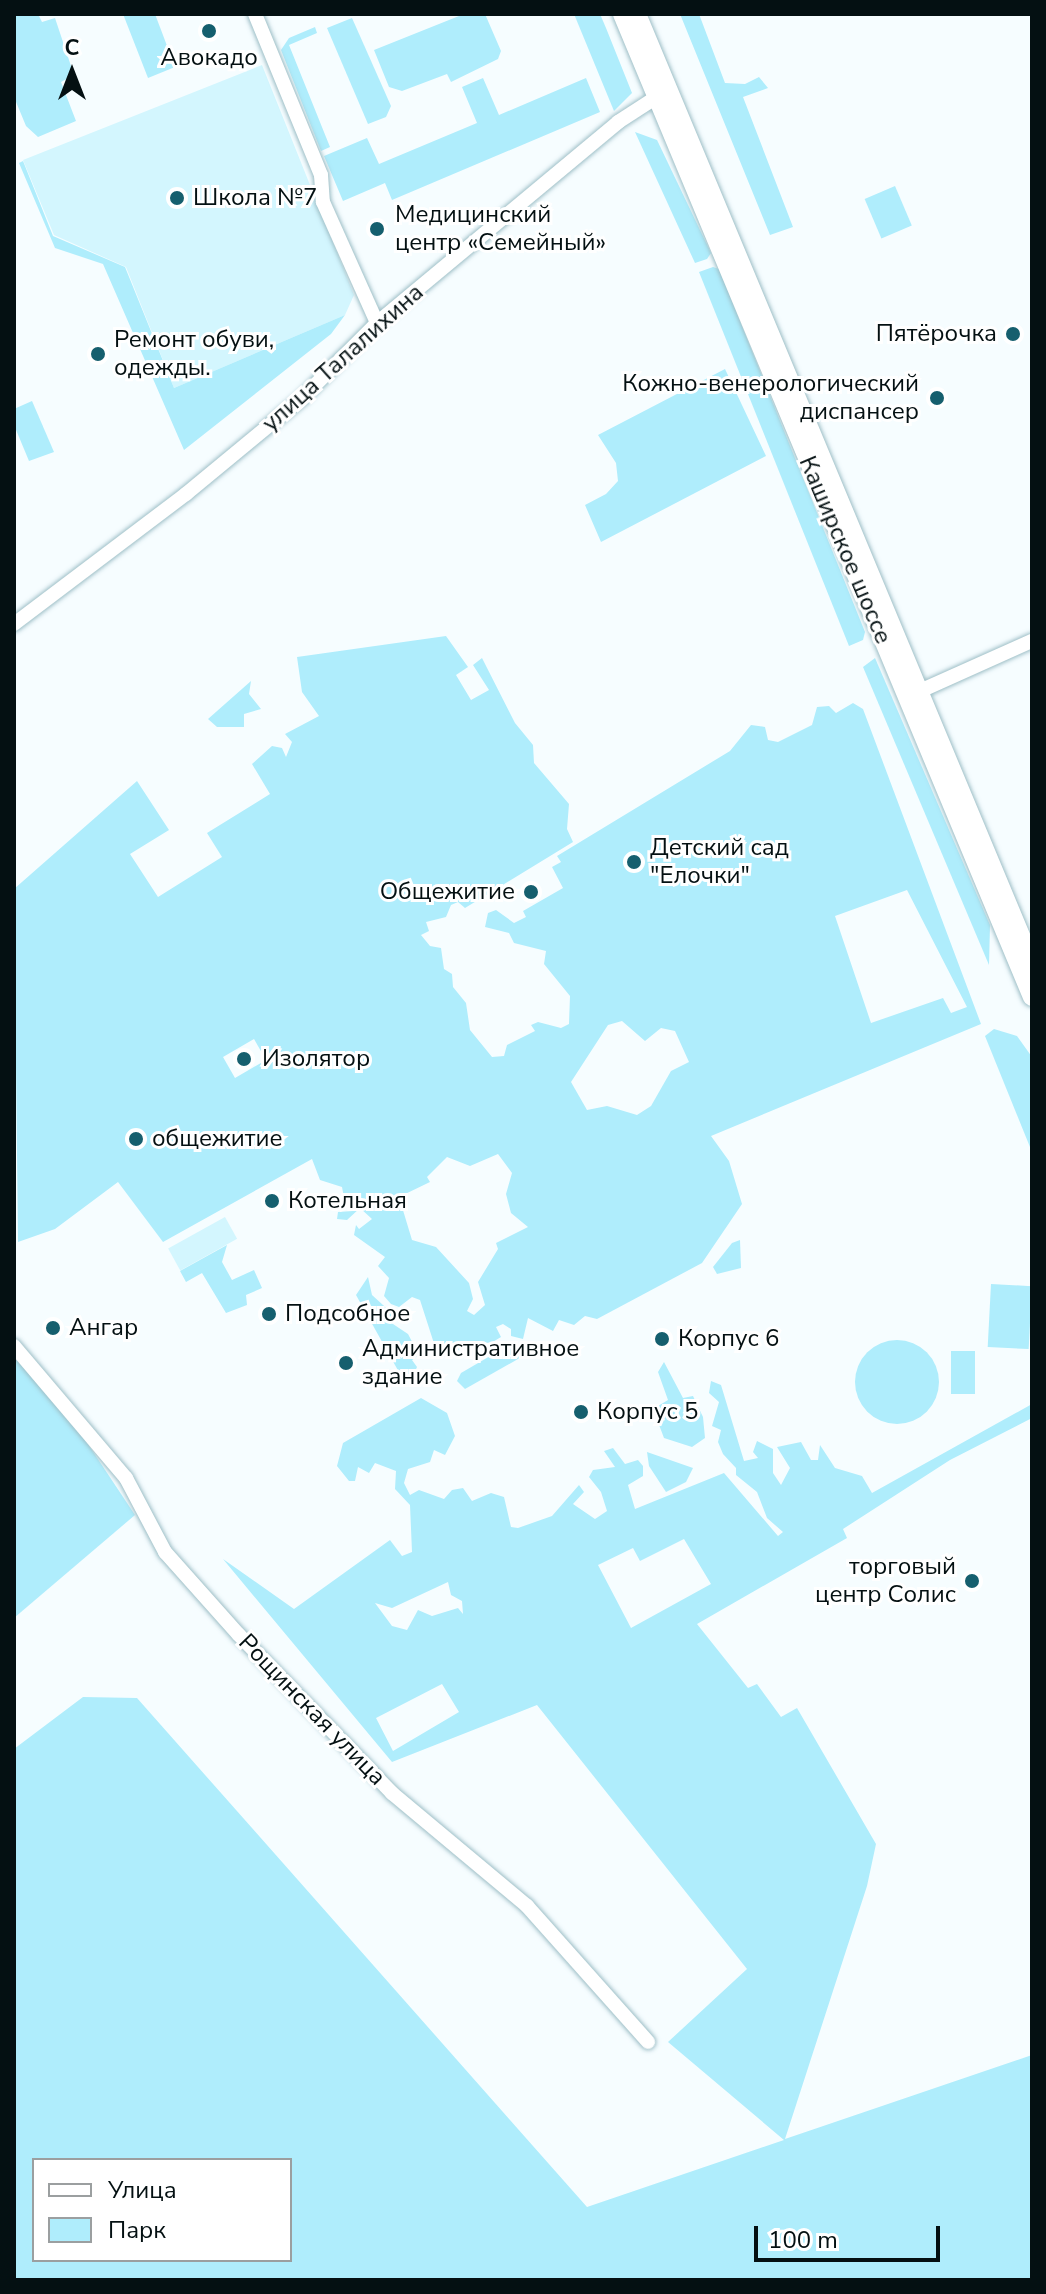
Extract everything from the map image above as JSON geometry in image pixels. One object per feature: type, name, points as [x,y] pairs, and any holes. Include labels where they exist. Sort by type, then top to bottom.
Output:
[{"type":"main road","name":"Каширское шоссе","points":[[622,14],[663,93]]},
{"type":"main road","name":"Каширское шоссе","points":[[637,14],[663,93],[913,694],[1032,997]]},
{"type":"main road","name":"Каширское шоссе","points":[[913,694],[1032,962]]},
{"type":"street","points":[[255,14],[321,175],[323,202],[377,323]]},
{"type":"street","name":"улица Талалихина","points":[[14,624],[186,494],[302,398],[377,323],[663,93]]},
{"type":"street","points":[[913,694],[1032,641]]},
{"type":"street","name":"Рощинская улица","points":[[14,1346],[126,1478],[165,1552],[239,1635],[392,1793],[527,1906],[648,2042]]},
{"type":"shaded area","name":"Школа №7","points":[[262,65],[354,295],[345,315],[174,388],[126,267],[54,235],[23,160]]},
{"type":"shaded area","name":"Котельная","points":[[225,1217],[237,1239],[180,1270],[168,1249]]},
{"type":"green space","points":[[14,14],[38,14],[42,22],[55,18],[74,75],[61,82],[76,121],[38,137],[26,126],[14,97]]},
{"type":"green space","points":[[123,14],[155,14],[175,67],[148,78]]},
{"type":"green space","points":[[464,14],[485,14],[501,51],[498,59],[451,82],[447,74],[402,91],[389,87],[374,50]]},
{"type":"green space","points":[[574,14],[600,14],[606,28],[632,93],[614,111]]},
{"type":"green space","points":[[680,14],[699,14],[725,83],[745,84],[759,77],[768,88],[743,97],[793,227],[770,235]]},
{"type":"green space","points":[[352,18],[391,106],[386,117],[368,124],[327,28]]},
{"type":"green space","points":[[315,27],[317,33],[289,45],[330,147],[321,151],[281,50],[289,38]]},
{"type":"green space","points":[[483,78],[499,115],[586,78],[600,112],[392,200],[385,183],[343,201],[324,156],[367,138],[379,164],[477,123],[462,87]]},
{"type":"green space","points":[[635,132],[657,140],[711,253],[707,259],[695,263]]},
{"type":"green space","points":[[23,161],[53,236],[125,267],[174,388],[345,315],[331,334],[184,450],[103,264],[55,248],[19,163]]},
{"type":"green space","points":[[895,186],[912,226],[881,238],[865,199]]},
{"type":"green space","points":[[713,267],[719,269],[865,632],[863,640],[849,646],[699,272]]},
{"type":"green space","points":[[725,369],[766,456],[601,542],[585,505],[606,494],[618,481],[616,463],[598,435]]},
{"type":"green space","points":[[32,401],[54,452],[29,461],[14,425],[14,409]]},
{"type":"green space","points":[[446,636],[468,667],[456,675],[471,700],[489,690],[473,665],[482,658],[515,723],[533,745],[534,763],[569,804],[567,829],[573,842],[465,908],[458,902],[451,905],[446,917],[426,922],[429,931],[421,935],[430,946],[441,948],[444,969],[452,974],[453,987],[466,1003],[470,1030],[492,1057],[504,1056],[507,1045],[535,1031],[531,1025],[538,1022],[561,1028],[569,1024],[570,996],[544,964],[546,951],[514,943],[509,933],[485,927],[488,913],[496,910],[514,923],[526,917],[523,911],[563,888],[552,867],[561,862],[557,856],[730,751],[751,725],[765,727],[768,740],[778,742],[812,725],[817,707],[829,706],[836,713],[853,703],[863,709],[981,1024],[711,1136],[729,1161],[742,1204],[702,1263],[597,1319],[585,1316],[574,1325],[559,1320],[553,1331],[528,1318],[523,1339],[511,1336],[511,1329],[503,1324],[496,1327],[501,1337],[491,1343],[474,1342],[439,1359],[420,1300],[412,1297],[399,1307],[391,1304],[384,1296],[389,1278],[378,1266],[385,1257],[354,1235],[356,1225],[359,1229],[372,1219],[360,1208],[347,1220],[337,1219],[338,1212],[353,1211],[352,1205],[345,1203],[342,1187],[320,1180],[312,1159],[163,1242],[118,1182],[55,1229],[18,1242],[14,889],[137,781],[169,830],[130,854],[158,897],[222,857],[207,833],[270,794],[252,764],[272,746],[282,748],[286,757],[292,742],[285,734],[319,716],[302,692],[297,657]],"holes":[[[907,890],[967,1007],[951,1013],[943,998],[871,1023],[835,916]],[[622,1021],[645,1041],[661,1028],[675,1031],[689,1062],[671,1071],[651,1106],[637,1115],[607,1106],[587,1110],[571,1082],[608,1025]],[[254,1039],[266,1060],[235,1078],[223,1057]],[[498,1154],[512,1173],[506,1194],[511,1213],[528,1227],[496,1243],[498,1249],[478,1282],[485,1305],[474,1315],[467,1311],[473,1299],[469,1283],[436,1247],[412,1240],[399,1197],[430,1182],[427,1177],[447,1157],[470,1166]]]},
{"type":"green space","points":[[875,658],[990,925],[989,965],[863,667]]},
{"type":"green space","points":[[251,681],[249,694],[261,709],[244,714],[244,727],[217,727],[208,719]]},
{"type":"green space","points":[[994,1029],[1017,1036],[1032,1057],[1032,1152],[985,1036]]},
{"type":"green space","points":[[740,1240],[741,1268],[717,1274],[713,1267],[732,1243]]},
{"type":"green space","points":[[227,1245],[222,1262],[232,1280],[254,1270],[262,1288],[246,1295],[247,1305],[226,1313],[202,1273],[186,1282],[180,1271]]},
{"type":"green space","points":[[368,1277],[372,1295],[394,1315],[387,1320],[408,1334],[419,1355],[412,1360],[417,1367],[413,1376],[400,1374],[356,1295]]},
{"type":"green space","points":[[991,1284],[1032,1286],[1029,1349],[988,1347]]},
{"type":"green space","points":[[897,1340],[913,1343],[927,1352],[936,1366],[939,1382],[936,1398],[927,1412],[913,1421],[897,1424],[881,1421],[867,1412],[858,1398],[855,1382],[858,1366],[867,1352],[881,1343]]},
{"type":"green space","points":[[509,1345],[525,1355],[465,1389],[457,1381],[461,1373]]},
{"type":"green space","points":[[951,1351],[975,1351],[975,1394],[951,1394]]},
{"type":"green space","points":[[14,1355],[60,1402],[135,1515],[14,1618]]},
{"type":"green space","points":[[664,1362],[683,1398],[693,1396],[703,1417],[705,1438],[692,1447],[664,1438],[653,1409],[668,1400],[658,1372]]},
{"type":"green space","points":[[711,1381],[721,1385],[744,1461],[758,1458],[753,1452],[757,1441],[773,1449],[773,1473],[781,1485],[790,1468],[777,1447],[801,1442],[811,1460],[818,1460],[820,1445],[835,1468],[862,1476],[872,1493],[1032,1404],[1032,1418],[950,1460],[843,1529],[847,1538],[697,1624],[748,1688],[757,1684],[781,1717],[797,1708],[876,1844],[867,1886],[785,2139],[1032,2055],[1032,2280],[14,2280],[14,1749],[83,1697],[137,1698],[587,2207],[784,2140],[668,2042],[747,1969],[537,1705],[392,1762],[223,1559],[294,1609],[390,1540],[402,1556],[412,1552],[410,1505],[395,1489],[396,1471],[375,1463],[369,1473],[358,1467],[355,1481],[349,1481],[337,1466],[343,1443],[421,1398],[447,1413],[455,1436],[445,1455],[434,1450],[430,1462],[408,1469],[404,1483],[410,1495],[419,1490],[444,1499],[452,1490],[463,1488],[472,1501],[491,1493],[504,1497],[511,1527],[518,1528],[552,1516],[579,1485],[584,1492],[573,1504],[595,1519],[607,1511],[601,1492],[589,1477],[593,1470],[615,1467],[604,1451],[613,1448],[625,1464],[638,1460],[643,1466],[643,1476],[628,1485],[635,1509],[724,1473],[778,1536],[783,1532],[767,1518],[757,1492],[736,1475],[736,1468],[723,1454],[718,1442],[721,1430],[712,1426],[719,1402],[709,1393]],"holes":[[[684,1539],[711,1584],[631,1628],[598,1565],[633,1548],[640,1561]],[[448,1582],[451,1595],[462,1601],[463,1614],[458,1608],[432,1616],[418,1610],[407,1630],[392,1626],[375,1603],[392,1608]],[[442,1684],[459,1712],[393,1751],[376,1718]]]},
{"type":"green space","points":[[647,1452],[693,1468],[686,1482],[666,1492],[649,1466]]},
{"type":"place","name":"Авокадо","points":[[209,31]]},
{"type":"place","name":"Школа №7","points":[[177,198]]},
{"type":"place","name":"Медицинский центр «Семейный»","points":[[377,229]]},
{"type":"place","name":"Пятёрочка","points":[[1013,334]]},
{"type":"place","name":"Ремонт обуви, одежды.","points":[[98,354]]},
{"type":"place","name":"Кожно-венерологический диспансер","points":[[937,398]]},
{"type":"place","name":"Детский сад \"Елочки\"","points":[[634,862]]},
{"type":"place","name":"Общежитие","points":[[531,892]]},
{"type":"place","name":"Изолятор","points":[[244,1059]]},
{"type":"place","name":"общежитие","points":[[136,1139]]},
{"type":"place","name":"Котельная","points":[[272,1201]]},
{"type":"place","name":"Подсобное","points":[[269,1314]]},
{"type":"place","name":"Ангар","points":[[53,1328]]},
{"type":"place","name":"Корпус 6","points":[[662,1339]]},
{"type":"place","name":"Административное здание","points":[[346,1363]]},
{"type":"place","name":"Корпус 5","points":[[581,1412]]},
{"type":"place","name":"торговый центр Солис","points":[[972,1581]]}]
